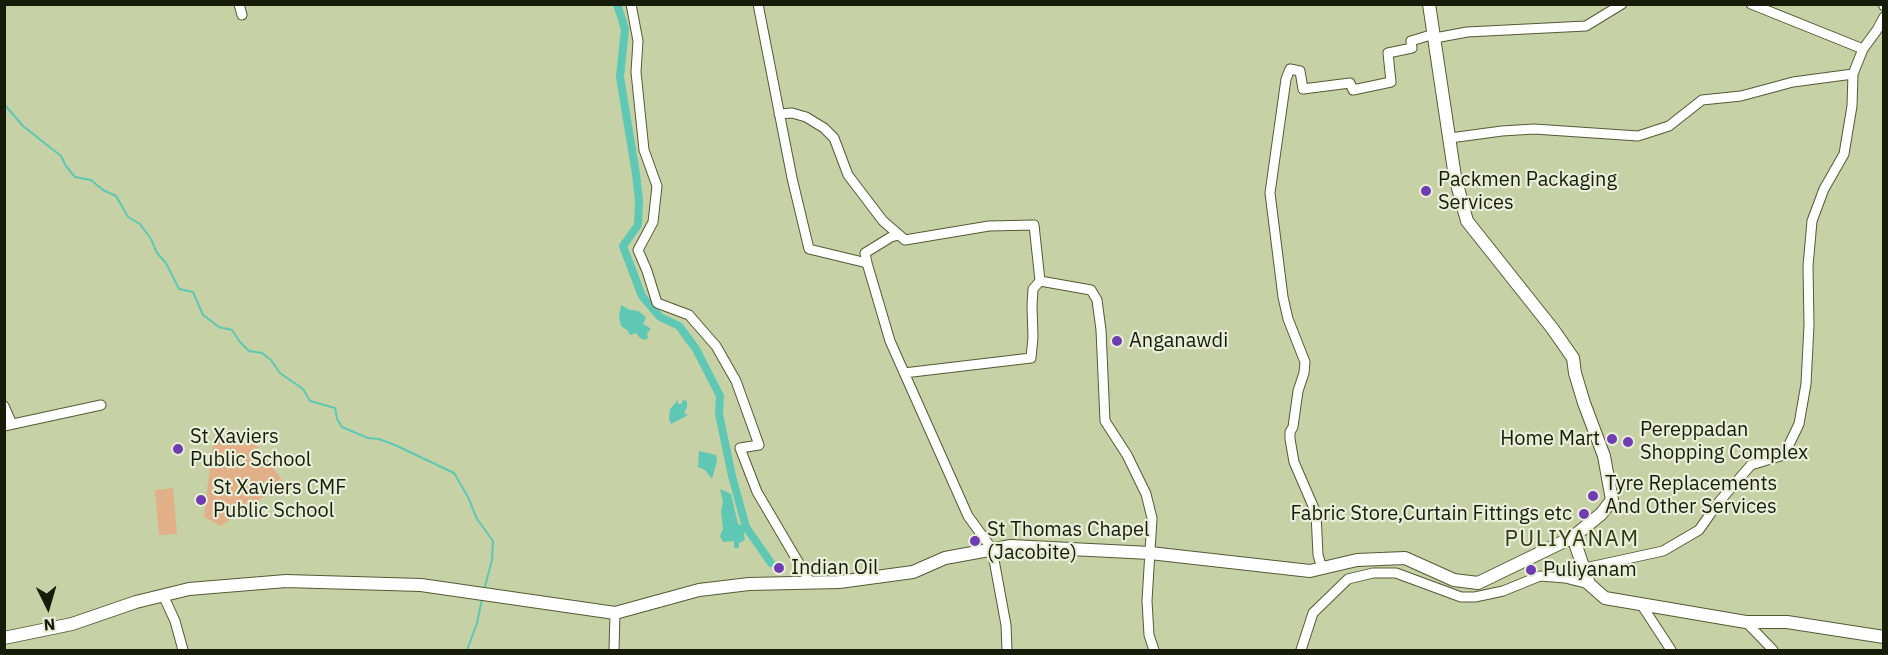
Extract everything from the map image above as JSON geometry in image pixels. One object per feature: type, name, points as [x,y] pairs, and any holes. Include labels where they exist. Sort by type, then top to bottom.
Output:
[{"type":"main road","points":[[4,638],[72,624],[136,602],[189,589],[286,581],[421,585],[615,613],[699,590],[749,584],[840,582],[913,572],[945,558],[1011,546],[1150,553],[1310,571],[1357,560],[1405,558],[1454,580],[1478,583],[1574,537],[1601,514],[1612,500],[1604,456],[1581,393],[1573,358],[1467,220],[1455,177],[1429,4]]},
{"type":"main road","points":[[1574,537],[1589,584],[1605,598],[1746,622],[1787,622],[1884,637]]},
{"type":"street","points":[[239,4],[242,15]]},
{"type":"street","points":[[631,4],[638,42],[636,72],[644,150],[657,186],[653,222],[638,250],[657,303],[689,315],[716,346],[736,381],[759,445],[740,448],[757,492],[810,582]]},
{"type":"street","points":[[758,4],[808,249],[867,263]]},
{"type":"street","points":[[1322,568],[1318,555],[1316,513],[1294,462],[1290,440],[1305,362],[1288,319],[1283,297],[1270,193],[1286,79],[1290,69],[1300,71],[1303,89],[1350,83],[1353,90],[1391,82],[1388,53],[1412,48],[1411,41],[1467,32],[1586,26],[1622,4]]},
{"type":"street","points":[[1751,4],[1863,49]]},
{"type":"street","points":[[1585,568],[1663,551],[1672,546],[1699,530],[1718,503],[1752,465],[1784,455],[1799,424],[1806,384],[1809,325],[1808,266],[1812,221],[1824,189],[1844,154],[1852,106],[1853,74],[1863,49],[1884,17]]},
{"type":"street","points":[[1450,138],[1502,130],[1534,129],[1638,136],[1669,126],[1702,100],[1742,96],[1792,82],[1853,74]]},
{"type":"street","points":[[779,114],[799,115],[824,128],[834,138],[848,175],[883,221],[905,240],[989,226],[1034,225],[1040,281]]},
{"type":"street","points":[[899,235],[891,237],[865,253],[867,263],[890,340],[904,373],[968,516],[992,549],[1006,625],[1007,651]]},
{"type":"street","points":[[904,373],[1031,358],[1032,306],[1035,284],[1040,281],[1090,290],[1097,300],[1101,330],[1105,421],[1127,455],[1146,495],[1152,518],[1147,601],[1149,635],[1154,651]]},
{"type":"street","points":[[4,406],[8,425],[100,405]]},
{"type":"street","points":[[1301,651],[1313,613],[1348,579],[1373,573],[1396,573],[1461,597],[1475,597],[1503,591],[1540,576],[1565,578],[1589,584]]},
{"type":"street","points":[[163,596],[175,621],[183,651]]},
{"type":"street","points":[[1641,604],[1671,651]]},
{"type":"street","points":[[614,651],[615,613]]},
{"type":"street","points":[[1746,622],[1773,651]]},
{"type":"shaded area","points":[[214,435],[253,440],[284,483],[221,526],[204,517]]},
{"type":"shaded area","points":[[173,488],[177,534],[159,535],[155,490]]},
{"type":"water","points":[[621,305],[638,311],[646,317],[643,324],[650,328],[647,332],[648,338],[645,340],[640,338],[636,333],[630,335],[621,326],[619,317]]},
{"type":"water","points":[[678,400],[678,404],[681,404],[683,400],[687,401],[684,413],[688,415],[671,424],[670,409]]},
{"type":"water","points":[[699,451],[716,455],[717,461],[712,479],[705,470],[698,467]]},
{"type":"water","points":[[720,489],[731,494],[738,524],[746,527],[745,540],[739,543],[739,548],[734,548],[734,541],[723,542],[720,536],[723,529],[721,511],[723,502]]},
{"type":"waterway","points":[[617,4],[625,29],[620,77],[639,201],[638,225],[623,246],[642,296],[660,317],[679,326],[696,349],[720,396],[719,414],[746,527],[771,563]]},
{"type":"waterway","points":[[4,104],[23,126],[61,156],[75,177],[91,180],[103,190],[116,196],[128,217],[140,224],[151,239],[179,289],[193,292],[203,315],[219,327],[232,330],[249,351],[262,353],[271,360],[280,373],[303,389],[310,401],[335,408],[337,419],[342,427],[368,438],[395,445],[454,473],[477,519],[493,541],[492,560],[484,590]]},
{"type":"waterway","points":[[467,650],[477,623],[482,599]]},
{"type":"place","name":"Packmen Packaging Services","points":[[1426,191]]},
{"type":"place","name":"Anganawdi","points":[[1117,341]]},
{"type":"place","name":"Home Mart","points":[[1612,439]]},
{"type":"place","name":"Pereppadan Shopping Complex","points":[[1628,442]]},
{"type":"place","name":"St Xaviers Public School","points":[[178,449]]},
{"type":"place","name":"Tyre Replacements And Other Services","points":[[1593,496]]},
{"type":"place","name":"St Xaviers CMF Public School","points":[[201,500]]},
{"type":"place","name":"Fabric Store,Curtain Fittings etc","points":[[1584,514]]},
{"type":"place","name":"St Thomas Chapel (Jacobite)","points":[[975,541]]},
{"type":"place","name":"Indian Oil","points":[[779,568]]},
{"type":"place","name":"Puliyanam","points":[[1531,570]]},
{"type":"district","name":"PULIYANAM","points":[[1572,540]]}]
